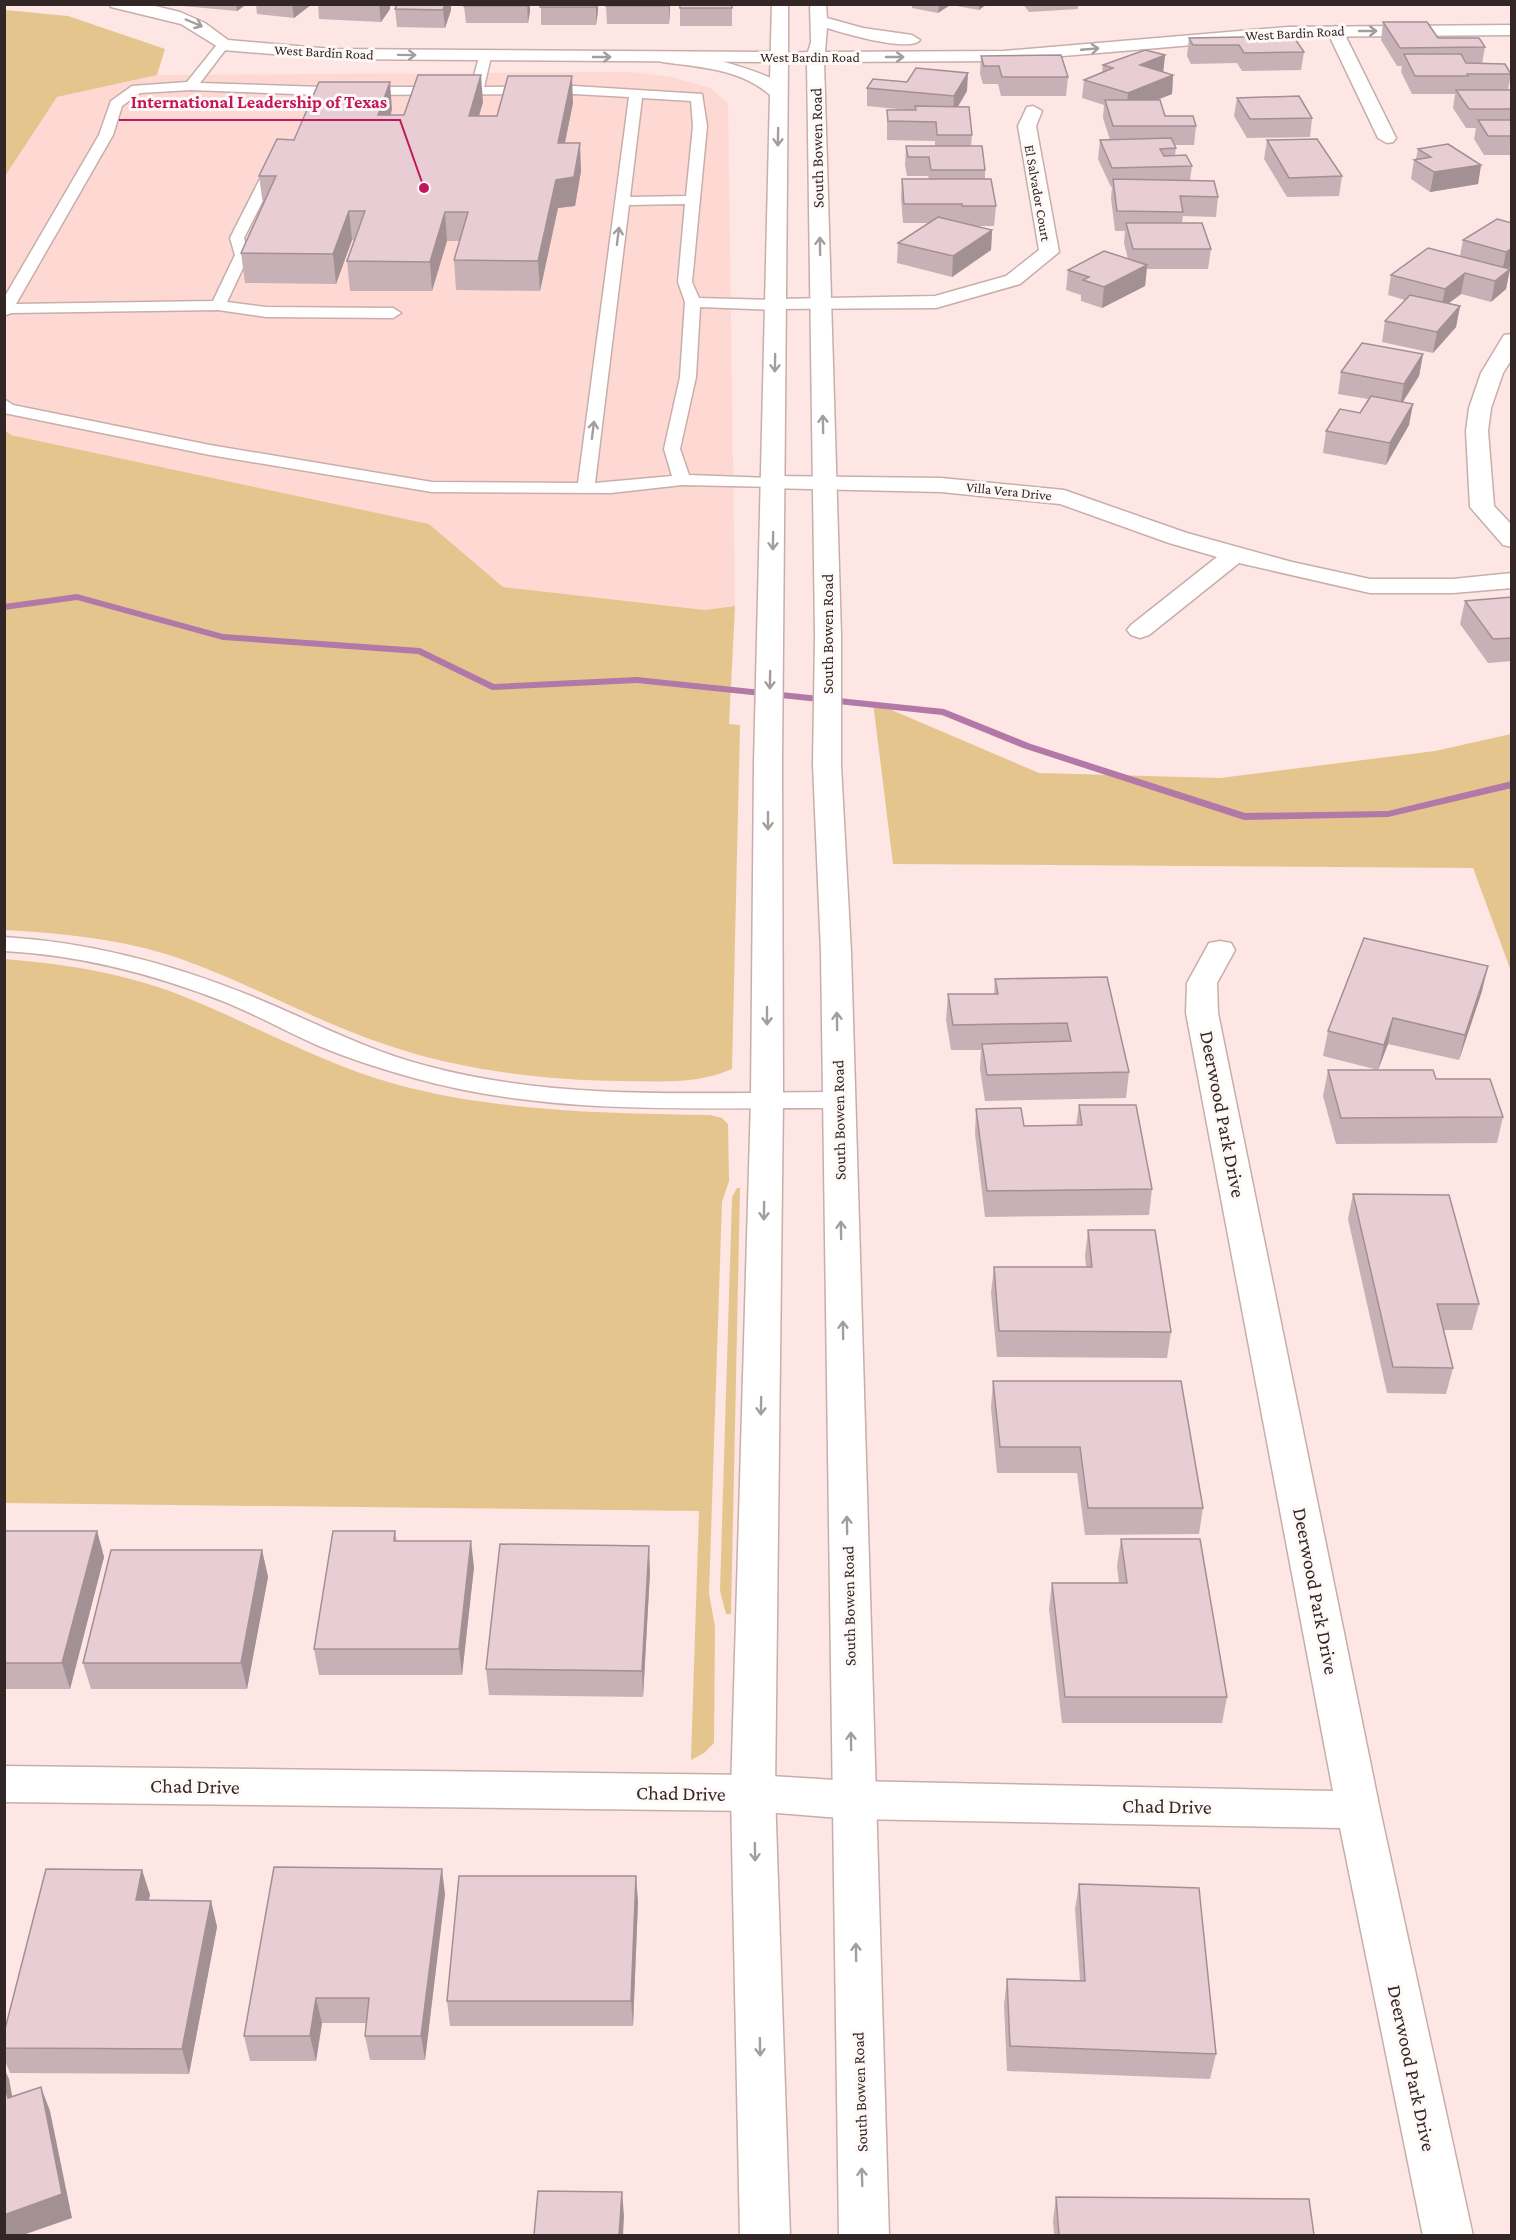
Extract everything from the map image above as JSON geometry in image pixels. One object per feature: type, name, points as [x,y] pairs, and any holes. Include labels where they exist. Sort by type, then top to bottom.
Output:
[{"type":"main road","points":[[117,4],[172,14],[207,29],[223,45]]},
{"type":"main road","points":[[765,2235],[753,1793],[767,1099],[768,763],[780,4]]},
{"type":"main road","points":[[818,13],[884,37],[950,42]]},
{"type":"main road","name":"South Bowen Road","points":[[818,13],[828,635],[827,765],[836,952],[852,1800],[864,2235]]},
{"type":"main road","name":"West Bardin Road","points":[[817,50],[1035,38],[1270,18],[1512,15]]},
{"type":"main road","name":"West Bardin Road","points":[[223,45],[246,33],[372,42],[817,50],[1004,56],[1288,32],[1512,30]]},
{"type":"main road","points":[[1335,31],[1387,138]]},
{"type":"main road","name":"West Bardin Road","points":[[223,45],[332,54],[485,57],[662,57],[779,50]]},
{"type":"main road","points":[[662,57],[729,69],[756,78],[773,87],[779,94]]},
{"type":"main road","name":"El Salvador Court","points":[[821,304],[936,302],[1013,280],[1049,252],[1027,126],[1033,111]]},
{"type":"main road","points":[[776,304],[821,304]]},
{"type":"main road","points":[[1512,340],[1492,373],[1480,408],[1477,431],[1482,507],[1512,540]]},
{"type":"main road","name":"Villa Vera Drive","points":[[774,483],[941,485],[1064,497],[1178,538],[1288,569],[1370,586],[1453,586],[1512,580]]},
{"type":"main road","points":[[1140,630],[1169,605],[1219,569],[1235,553]]},
{"type":"main road","name":"Deerwood Park Drive","points":[[1220,950],[1202,983],[1202,1013],[1358,1810],[1448,2235]]},
{"type":"main road","name":"Chad Drive","points":[[4,1784],[753,1793],[852,1800],[1358,1810]]},
{"type":"lane","points":[[190,86],[223,45]]},
{"type":"lane","points":[[476,91],[485,57]]},
{"type":"lane","points":[[5,311],[106,135],[116,104],[137,89],[190,86],[321,96],[574,90],[697,97],[700,126],[685,282],[693,303],[688,377],[672,449],[682,480]]},
{"type":"lane","points":[[586,488],[636,94]]},
{"type":"lane","points":[[218,305],[242,255],[237,238],[258,193],[277,161],[291,148]]},
{"type":"lane","points":[[622,201],[694,200]]},
{"type":"lane","points":[[693,303],[776,304]]},
{"type":"lane","points":[[5,311],[218,305],[266,312],[393,313]]},
{"type":"lane","points":[[4,404],[7,409],[210,450],[432,487],[611,488],[682,480],[774,483]]},
{"type":"lane","points":[[4,944],[27,945],[137,963],[235,998],[331,1042],[424,1074],[519,1093],[594,1099],[838,1100]]},
{"type":"shaded area","points":[[5,10],[68,16],[165,49],[157,75],[57,97],[5,176]]},
{"type":"shaded area","points":[[631,72],[672,77],[710,88],[728,103],[735,606],[705,610],[503,587],[429,524],[11,435],[4,430],[4,176],[57,97],[157,75]]},
{"type":"shaded area","points":[[4,430],[11,435],[429,524],[503,587],[705,610],[735,606],[729,724],[740,725],[732,1069],[705,1078],[649,1081],[530,1076],[471,1067],[412,1053],[356,1034],[221,975],[146,948],[86,937],[5,930]]},
{"type":"shaded area","points":[[873,702],[1039,773],[1220,778],[1435,751],[1511,734],[1511,971],[1473,868],[893,864]]},
{"type":"shaded area","points":[[4,959],[75,967],[168,990],[342,1066],[395,1084],[434,1093],[512,1106],[710,1115],[722,1118],[728,1124],[729,1181],[722,1202],[709,1593],[715,1627],[714,1743],[704,1753],[691,1760],[699,1511],[5,1503]]},
{"type":"shaded area","points":[[737,1188],[740,1188],[731,1614],[726,1614],[720,1591],[732,1197]]},
{"type":"building","points":[[397,4],[445,4],[443,10],[395,9]]},
{"type":"building","points":[[465,4],[527,4],[527,6],[464,6]]},
{"type":"building","points":[[541,4],[596,4],[595,7],[540,7]]},
{"type":"building","points":[[607,4],[669,4],[669,6],[606,6]]},
{"type":"building","points":[[680,4],[732,4],[732,8],[680,8]]},
{"type":"building","points":[[1383,22],[1427,22],[1438,38],[1479,38],[1485,47],[1400,48]]},
{"type":"building","points":[[1293,36],[1304,52],[1244,53],[1239,45],[1193,45],[1189,38]]},
{"type":"building","points":[[1145,50],[1165,55],[1140,65],[1173,75],[1128,93],[1084,80],[1113,68],[1103,65]]},
{"type":"building","points":[[1404,54],[1461,54],[1466,63],[1505,64],[1511,74],[1415,76]]},
{"type":"building","points":[[1061,55],[1068,77],[1002,77],[999,66],[984,66],[981,56]]},
{"type":"building","points":[[916,68],[968,73],[954,96],[867,88],[873,79],[907,82]]},
{"type":"building","points":[[418,75],[481,75],[469,116],[497,116],[508,76],[572,76],[558,143],[580,143],[574,177],[556,180],[538,261],[454,260],[468,212],[445,212],[430,262],[347,261],[365,211],[349,211],[333,254],[241,253],[276,176],[259,176],[277,139],[294,140],[319,82],[390,82],[378,115],[404,115]]},
{"type":"building","points":[[1456,90],[1512,90],[1512,109],[1469,109]]},
{"type":"building","points":[[1299,96],[1312,118],[1250,119],[1237,98]]},
{"type":"building","points":[[1105,100],[1160,100],[1165,116],[1193,116],[1196,126],[1113,126]]},
{"type":"building","points":[[915,106],[969,107],[972,135],[937,135],[936,122],[888,121],[887,110],[916,110]]},
{"type":"building","points":[[1478,120],[1512,120],[1512,136],[1488,136]]},
{"type":"building","points":[[1171,138],[1176,148],[1160,149],[1164,156],[1186,155],[1192,166],[1112,168],[1100,140]]},
{"type":"building","points":[[1317,139],[1342,176],[1289,178],[1267,140]]},
{"type":"building","points":[[1448,144],[1481,165],[1434,172],[1414,160],[1431,157],[1418,149]]},
{"type":"building","points":[[906,146],[982,146],[985,170],[931,170],[929,157],[908,157]]},
{"type":"building","points":[[902,179],[991,179],[996,206],[904,204]]},
{"type":"building","points":[[1113,179],[1214,181],[1218,197],[1180,196],[1183,212],[1117,211]]},
{"type":"building","points":[[938,217],[992,230],[953,256],[898,243]]},
{"type":"building","points":[[1497,219],[1512,223],[1512,248],[1506,252],[1463,240]]},
{"type":"building","points":[[1126,223],[1202,223],[1211,249],[1133,249]]},
{"type":"building","points":[[1428,248],[1510,269],[1495,281],[1465,273],[1445,289],[1391,275]]},
{"type":"building","points":[[1104,251],[1147,265],[1104,287],[1083,280],[1089,277],[1068,270]]},
{"type":"building","points":[[1410,295],[1460,306],[1437,332],[1385,321]]},
{"type":"building","points":[[1362,343],[1423,354],[1404,384],[1341,372]]},
{"type":"building","points":[[1371,396],[1413,404],[1390,443],[1326,431],[1340,409],[1360,413]]},
{"type":"building","points":[[1512,597],[1512,638],[1493,639],[1465,601]]},
{"type":"building","points":[[1364,938],[1488,966],[1465,1035],[1393,1018],[1384,1045],[1328,1031]]},
{"type":"building","points":[[1107,977],[1129,1072],[987,1075],[982,1044],[1071,1041],[1067,1023],[953,1025],[948,994],[998,994],[995,979]]},
{"type":"building","points":[[1328,1070],[1433,1070],[1436,1079],[1490,1079],[1503,1117],[1341,1118]]},
{"type":"building","points":[[1079,1105],[1136,1105],[1152,1189],[987,1191],[976,1109],[1021,1108],[1024,1126],[1082,1125]]},
{"type":"building","points":[[1353,1194],[1449,1195],[1479,1304],[1437,1304],[1453,1368],[1393,1367]]},
{"type":"building","points":[[1088,1230],[1155,1230],[1171,1332],[999,1331],[994,1267],[1092,1267]]},
{"type":"building","points":[[993,1381],[1181,1381],[1203,1508],[1088,1508],[1080,1447],[1000,1447]]},
{"type":"building","points":[[4,1531],[97,1531],[62,1663],[4,1663]]},
{"type":"building","points":[[333,1531],[395,1531],[394,1541],[471,1541],[459,1649],[314,1649]]},
{"type":"building","points":[[1121,1539],[1200,1539],[1227,1697],[1065,1697],[1052,1583],[1127,1583]]},
{"type":"building","points":[[500,1544],[649,1546],[642,1671],[486,1669]]},
{"type":"building","points":[[111,1550],[262,1550],[241,1663],[83,1663]]},
{"type":"building","points":[[274,1867],[442,1869],[421,2036],[365,2036],[369,1998],[316,1998],[310,2036],[244,2036]]},
{"type":"building","points":[[46,1869],[142,1870],[136,1900],[211,1901],[182,2049],[4,2048],[4,2033]]},
{"type":"building","points":[[459,1876],[636,1876],[631,2001],[447,2001]]},
{"type":"building","points":[[1079,1884],[1199,1888],[1216,2054],[1010,2046],[1007,1979],[1085,1981]]},
{"type":"building","points":[[4,2082],[8,2098],[41,2087],[62,2194],[4,2215]]},
{"type":"building","points":[[538,2191],[622,2192],[619,2235],[534,2235]]},
{"type":"building","points":[[1056,2197],[1309,2199],[1314,2235],[1059,2235]]},
{"type":"waterway","points":[[4,607],[77,597],[223,637],[420,651],[492,687],[637,680],[944,712],[1027,746],[1244,817],[1388,814],[1512,784]]},
{"type":"place","name":"International Leadership of Texas","points":[[424,188]]}]
